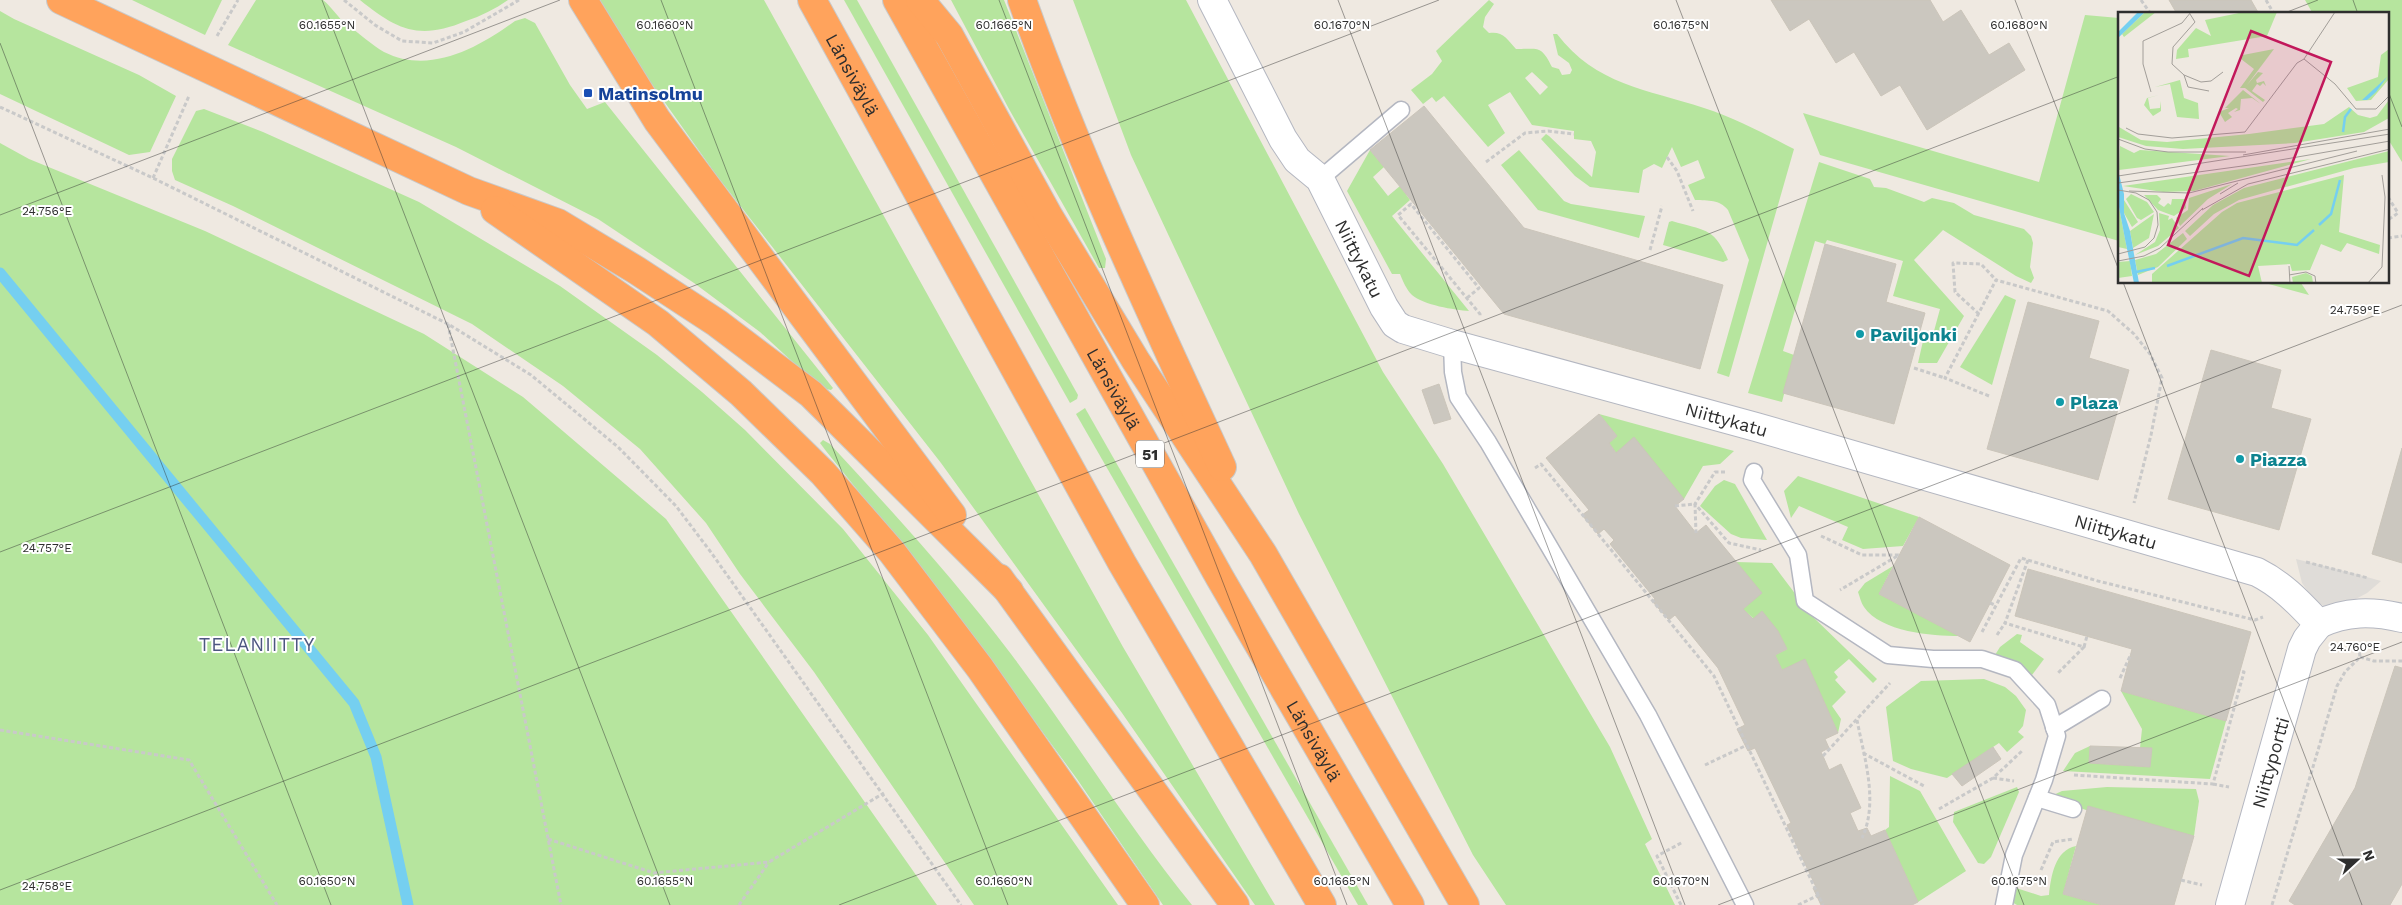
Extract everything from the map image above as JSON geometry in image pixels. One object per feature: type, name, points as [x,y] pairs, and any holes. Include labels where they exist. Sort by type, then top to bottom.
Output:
[{"type":"highway","points":[[61,0],[469,191],[558,223],[636,270],[717,323],[811,394],[1009,591]]},
{"type":"highway","points":[[583,0],[658,120],[1009,591],[1235,905]]},
{"type":"highway","name":"Länsiväylä","points":[[812,0],[1122,563],[1322,905]]},
{"type":"highway","name":"Länsiväylä","points":[[897,0],[1220,578],[1410,905]]},
{"type":"highway","points":[[920,0],[949,35],[1048,215],[1136,361],[1263,554],[1465,905]]},
{"type":"highway","points":[[1022,0],[1043,58],[1124,254],[1263,554]]},
{"type":"highway","points":[[469,191],[658,323],[741,393],[823,473],[892,552],[980,668],[1145,905]]},
{"type":"street","name":"Niittykatu","points":[[1212,0],[1283,139],[1297,160],[1320,179],[1395,324],[1462,347],[1756,427],[2257,572],[2283,588],[2319,624]]},
{"type":"street","points":[[2319,624],[2338,616],[2358,613],[2374,613],[2402,618]]},
{"type":"street","name":"Niittyportti","points":[[2230,905],[2302,649],[2319,624]]},
{"type":"lane","points":[[1320,179],[1401,110]]},
{"type":"lane","points":[[1462,347],[1452,372],[1458,397],[1511,481],[1648,715],[1745,905]]},
{"type":"lane","points":[[1754,472],[1752,480],[1798,555],[1805,601],[1888,656],[1982,658],[2015,670],[2047,705],[2057,736],[2046,774],[2014,855],[2004,905]]},
{"type":"lane","points":[[2053,725],[2102,699]]},
{"type":"lane","points":[[2037,798],[2073,810]]},
{"type":"path","points":[[215,39],[238,0]]},
{"type":"path","points":[[344,0],[374,25],[402,41],[433,43],[464,32],[519,0]]},
{"type":"path","points":[[2141,0],[2150,12]]},
{"type":"path","points":[[2266,0],[2273,12]]},
{"type":"path","points":[[153,178],[189,96]]},
{"type":"path","points":[[0,107],[153,178],[448,324],[531,375],[618,447],[676,506],[884,793],[961,905]]},
{"type":"path","points":[[1486,162],[1525,133],[1548,131],[1574,134]]},
{"type":"path","points":[[1667,157],[1677,170],[1693,211]]},
{"type":"path","points":[[2390,200],[2398,213],[2390,219]]},
{"type":"path","points":[[1462,347],[1480,314],[1398,214],[1411,204],[1479,288],[1467,298]]},
{"type":"path","points":[[1650,250],[1662,206]]},
{"type":"path","points":[[1979,314],[1955,292],[1953,263],[1981,264],[1996,280],[2108,311],[2134,334],[2150,354],[2162,378],[2151,435],[2124,534]]},
{"type":"path","points":[[1945,378],[1996,280]]},
{"type":"path","points":[[448,324],[561,905]]},
{"type":"path","points":[[1914,368],[1989,396]]},
{"type":"path","points":[[1511,481],[1541,464],[1714,676],[1823,905]]},
{"type":"path","points":[[1696,533],[1695,504],[1715,472],[1754,472]]},
{"type":"path","points":[[1675,506],[1695,504]]},
{"type":"path","points":[[1695,504],[1729,543],[1766,551]]},
{"type":"path","points":[[1781,526],[1797,525],[1862,555],[1899,555],[1813,606]]},
{"type":"path","points":[[1982,632],[2021,558],[2098,581],[2255,620],[2264,616]]},
{"type":"path","points":[[2028,560],[2005,623],[2084,647]]},
{"type":"path","points":[[1990,603],[1995,605]]},
{"type":"path","points":[[2272,905],[2337,686],[2345,672],[2360,657],[2358,613]]},
{"type":"path","points":[[2036,693],[2084,647],[2087,636]]},
{"type":"path","points":[[1823,756],[1913,657]]},
{"type":"path","points":[[2360,657],[2374,661],[2402,662]]},
{"type":"path","points":[[2212,784],[2244,672],[2240,672]]},
{"type":"path","points":[[1857,720],[1869,787],[1867,828],[1862,838]]},
{"type":"path","points":[[1939,808],[1992,778],[2053,725]]},
{"type":"path","points":[[0,730],[189,760],[277,905]]},
{"type":"path","points":[[1680,777],[1747,745]]},
{"type":"path","points":[[1863,753],[1924,786]]},
{"type":"path","points":[[2046,774],[2212,784],[2234,789]]},
{"type":"path","points":[[739,905],[769,862],[884,793]]},
{"type":"path","points":[[548,839],[654,873],[769,862]]},
{"type":"path","points":[[1657,856],[1681,905]]},
{"type":"path","points":[[2181,880],[2206,886]]},
{"type":"path","points":[[1798,905],[1819,895]]},
{"type":"green space","points":[[132,0],[222,0],[205,35]]},
{"type":"green space","points":[[256,0],[323,0],[344,22],[379,49],[401,58],[419,61],[453,55],[469,49],[515,21],[525,18],[535,23],[570,85],[587,109],[605,102],[833,388],[831,390],[821,388],[760,332],[694,283],[598,219],[456,147],[228,45]]},
{"type":"green space","points":[[360,0],[508,0],[488,12],[450,27],[422,31],[398,25],[386,19]]},
{"type":"green space","points":[[600,0],[764,0],[1123,647],[1275,905],[1255,905],[1122,713],[941,463],[717,176],[624,45]]},
{"type":"green space","points":[[844,0],[857,0],[1078,395],[1077,399],[1070,403]]},
{"type":"green space","points":[[951,0],[1004,0],[1106,259],[1105,268],[1099,268],[1009,109]]},
{"type":"green space","points":[[1073,0],[1186,0],[1383,372],[1443,464],[1610,747],[1652,839],[1645,844],[1675,905],[1506,905],[1473,855],[1299,514],[1131,155]]},
{"type":"green space","points":[[1489,0],[1494,4],[1485,17],[1483,27],[1489,33],[1498,33],[1504,36],[1516,49],[1535,49],[1542,52],[1552,67],[1559,69],[1562,75],[1570,74],[1572,70],[1569,63],[1558,55],[1553,34],[1557,34],[1572,51],[1605,75],[1642,90],[1704,108],[1727,117],[1794,149],[1729,377],[1717,373],[1749,260],[1725,206],[1717,202],[1695,200],[1688,185],[1705,178],[1698,160],[1681,167],[1672,147],[1662,168],[1654,164],[1643,170],[1639,193],[1590,187],[1575,176],[1541,139],[1546,134],[1549,136],[1592,177],[1596,152],[1591,141],[1574,139],[1574,131],[1532,125],[1510,92],[1488,105],[1505,133],[1488,147],[1444,96],[1436,102],[1432,97],[1423,104],[1411,90],[1432,74],[1442,61],[1436,51]],"holes":[[[1532,72],[1548,87],[1540,95],[1525,78]]]},
{"type":"green space","points":[[2305,0],[2402,0],[2402,162],[2390,142],[2390,12],[2312,12]]},
{"type":"green space","points":[[0,11],[139,75],[176,96],[150,152],[129,155],[0,94]]},
{"type":"green space","points":[[2085,15],[2118,18],[2118,241],[1820,155],[1803,113],[2039,182]]},
{"type":"green space","points":[[204,109],[263,132],[419,202],[560,286],[657,355],[702,392],[745,430],[843,529],[928,635],[1118,905],[974,905],[814,672],[740,574],[706,523],[640,449],[563,386],[472,324],[233,206],[175,180],[172,171],[172,159],[196,111]]},
{"type":"green space","points":[[0,143],[29,159],[205,231],[424,334],[523,397],[666,519],[937,905],[0,905]]},
{"type":"green space","points":[[1370,150],[1384,167],[1373,177],[1388,196],[1400,186],[1410,200],[1392,216],[1469,311],[1439,306],[1417,299],[1408,290],[1400,274],[1392,274],[1347,191]]},
{"type":"green space","points":[[1519,150],[1564,201],[1571,204],[1645,216],[1639,238],[1538,210],[1501,165]]},
{"type":"green space","points":[[1819,162],[1870,179],[1874,187],[1886,188],[1924,202],[1932,198],[1954,203],[1974,215],[2024,229],[2031,236],[2033,243],[2030,267],[2034,278],[2031,283],[2016,276],[1943,230],[1914,260],[1964,316],[1937,363],[1918,363],[1923,341],[1931,342],[1940,309],[1893,296],[1903,261],[1827,240],[1825,244],[1815,241],[1783,351],[1794,355],[1782,402],[1748,393]]},
{"type":"green space","points":[[1672,221],[1701,229],[1713,236],[1723,249],[1728,260],[1723,262],[1663,245],[1669,222]]},
{"type":"green space","points":[[2269,284],[2302,284],[2309,295]]},
{"type":"green space","points":[[2005,295],[2016,300],[1992,385],[1960,367]]},
{"type":"green space","points":[[1085,408],[1368,905],[1358,905],[1076,414]]},
{"type":"green space","points":[[1599,414],[1734,451],[1720,464],[1703,466],[1684,499],[1616,453],[1609,443],[1617,436]]},
{"type":"green space","points":[[823,440],[830,444],[900,521],[990,627],[1034,685],[1145,844],[1192,905],[1163,905],[1077,779],[943,596],[820,443]]},
{"type":"green space","points":[[1798,476],[1919,517],[1903,546],[1863,549],[1842,540],[1848,527],[1799,506],[1791,518],[1784,491]]},
{"type":"green space","points":[[1724,480],[1735,484],[1767,540],[1741,538],[1731,534],[1700,506],[1715,486]]},
{"type":"green space","points":[[1736,562],[1772,563],[1812,616],[1877,679],[1873,683],[1849,659],[1834,672],[1838,677],[1835,680],[1846,692],[1832,706],[1841,719],[1838,733],[1805,660],[1782,670],[1775,655],[1787,649],[1743,609],[1761,593]]},
{"type":"green space","points":[[1893,566],[1879,594],[1959,636],[1908,631],[1882,622],[1872,615],[1863,605],[1858,592],[1865,583]]},
{"type":"green space","points":[[2017,634],[2022,635],[2020,642],[2044,659],[2032,675],[1995,655],[2000,647]]},
{"type":"green space","points":[[1984,679],[2005,687],[2016,696],[2026,710],[2023,726],[2018,732],[2024,737],[2007,752],[1999,743],[1947,778],[1911,769],[1893,761],[1886,707],[1921,681]]},
{"type":"green space","points":[[2121,691],[2226,721],[2210,779],[2063,771],[2075,753],[2090,746],[2089,763],[2150,767],[2140,748],[2142,729]]},
{"type":"green space","points":[[1890,776],[1920,791],[1966,871],[1918,902],[1885,830],[1889,827]]},
{"type":"green space","points":[[2017,787],[2019,792],[1991,857],[1984,864],[1978,863],[1953,822],[1954,812]]},
{"type":"green space","points":[[2107,787],[2196,789],[2199,801],[2194,836],[2086,810],[2049,797],[2062,791]]},
{"type":"green space","points":[[2076,846],[2063,894],[2102,905],[2017,905],[2010,901],[2013,887],[2041,896],[2049,895],[2055,865],[2063,853],[2069,848]]},
{"type":"shaded area","points":[[2296,559],[2381,581],[2367,593],[2352,601],[2324,606],[2314,600],[2302,583]]},
{"type":"building","points":[[1771,0],[1930,0],[1943,22],[1961,10],[1989,55],[2009,43],[2025,70],[1927,130],[1900,85],[1881,96],[1854,52],[1836,63],[1809,19],[1790,31]]},
{"type":"building","points":[[2169,0],[2251,0],[2258,12],[2176,12]]},
{"type":"building","points":[[1424,106],[1524,228],[1723,285],[1700,369],[1504,314],[1370,150]]},
{"type":"building","name":"Paviljonki","points":[[1825,244],[1896,264],[1886,302],[1925,313],[1894,424],[1783,393]]},
{"type":"building","name":"Plaza","points":[[2028,302],[2099,321],[2089,358],[2129,370],[2098,480],[1987,449]]},
{"type":"building","name":"Piazza","points":[[2211,350],[2281,370],[2271,408],[2311,419],[2279,530],[2168,499]]},
{"type":"building","points":[[1439,384],[1451,419],[1434,424],[1422,390]]},
{"type":"building","points":[[1599,414],[1617,436],[1609,443],[1616,453],[1634,437],[1684,499],[1675,506],[1696,533],[1706,525],[1762,593],[1743,609],[1753,619],[1762,611],[1778,631],[1787,649],[1775,655],[1782,670],[1805,659],[1838,733],[1825,739],[1829,748],[1821,752],[1829,770],[1841,764],[1861,808],[1850,813],[1858,831],[1867,828],[1871,836],[1885,830],[1918,902],[1912,905],[1821,905],[1813,888],[1816,887],[1787,825],[1791,823],[1755,748],[1748,751],[1737,729],[1745,725],[1718,668],[1675,615],[1669,620],[1652,601],[1655,599],[1610,544],[1614,540],[1604,529],[1598,534],[1582,515],[1589,510],[1546,458]]},
{"type":"building","points":[[2402,448],[2402,563],[2372,554]]},
{"type":"building","points":[[1919,517],[2010,565],[1970,642],[1879,594]]},
{"type":"building","points":[[2028,569],[2251,632],[2226,721],[2121,691],[2132,649],[2015,616]]},
{"type":"building","points":[[2395,666],[2402,668],[2402,884],[2390,905],[2295,905],[2289,901],[2355,788]]},
{"type":"building","points":[[2090,746],[2152,748],[2150,767],[2089,763]]},
{"type":"building","points":[[1993,747],[2001,759],[1962,786],[1952,774]]},
{"type":"building","points":[[2088,806],[2194,836],[2174,905],[2102,905],[2063,894]]},
{"type":"waterway","points":[[0,273],[354,703],[376,757],[408,905]]},
{"type":"place","name":"Matinsolmu","points":[[588,93]]},
{"type":"place","name":"Paviljonki","points":[[1860,334]]},
{"type":"place","name":"Plaza","points":[[2060,402]]},
{"type":"place","name":"Piazza","points":[[2240,459]]},
{"type":"district","name":"TELANIITTY","points":[[257,644]]}]
